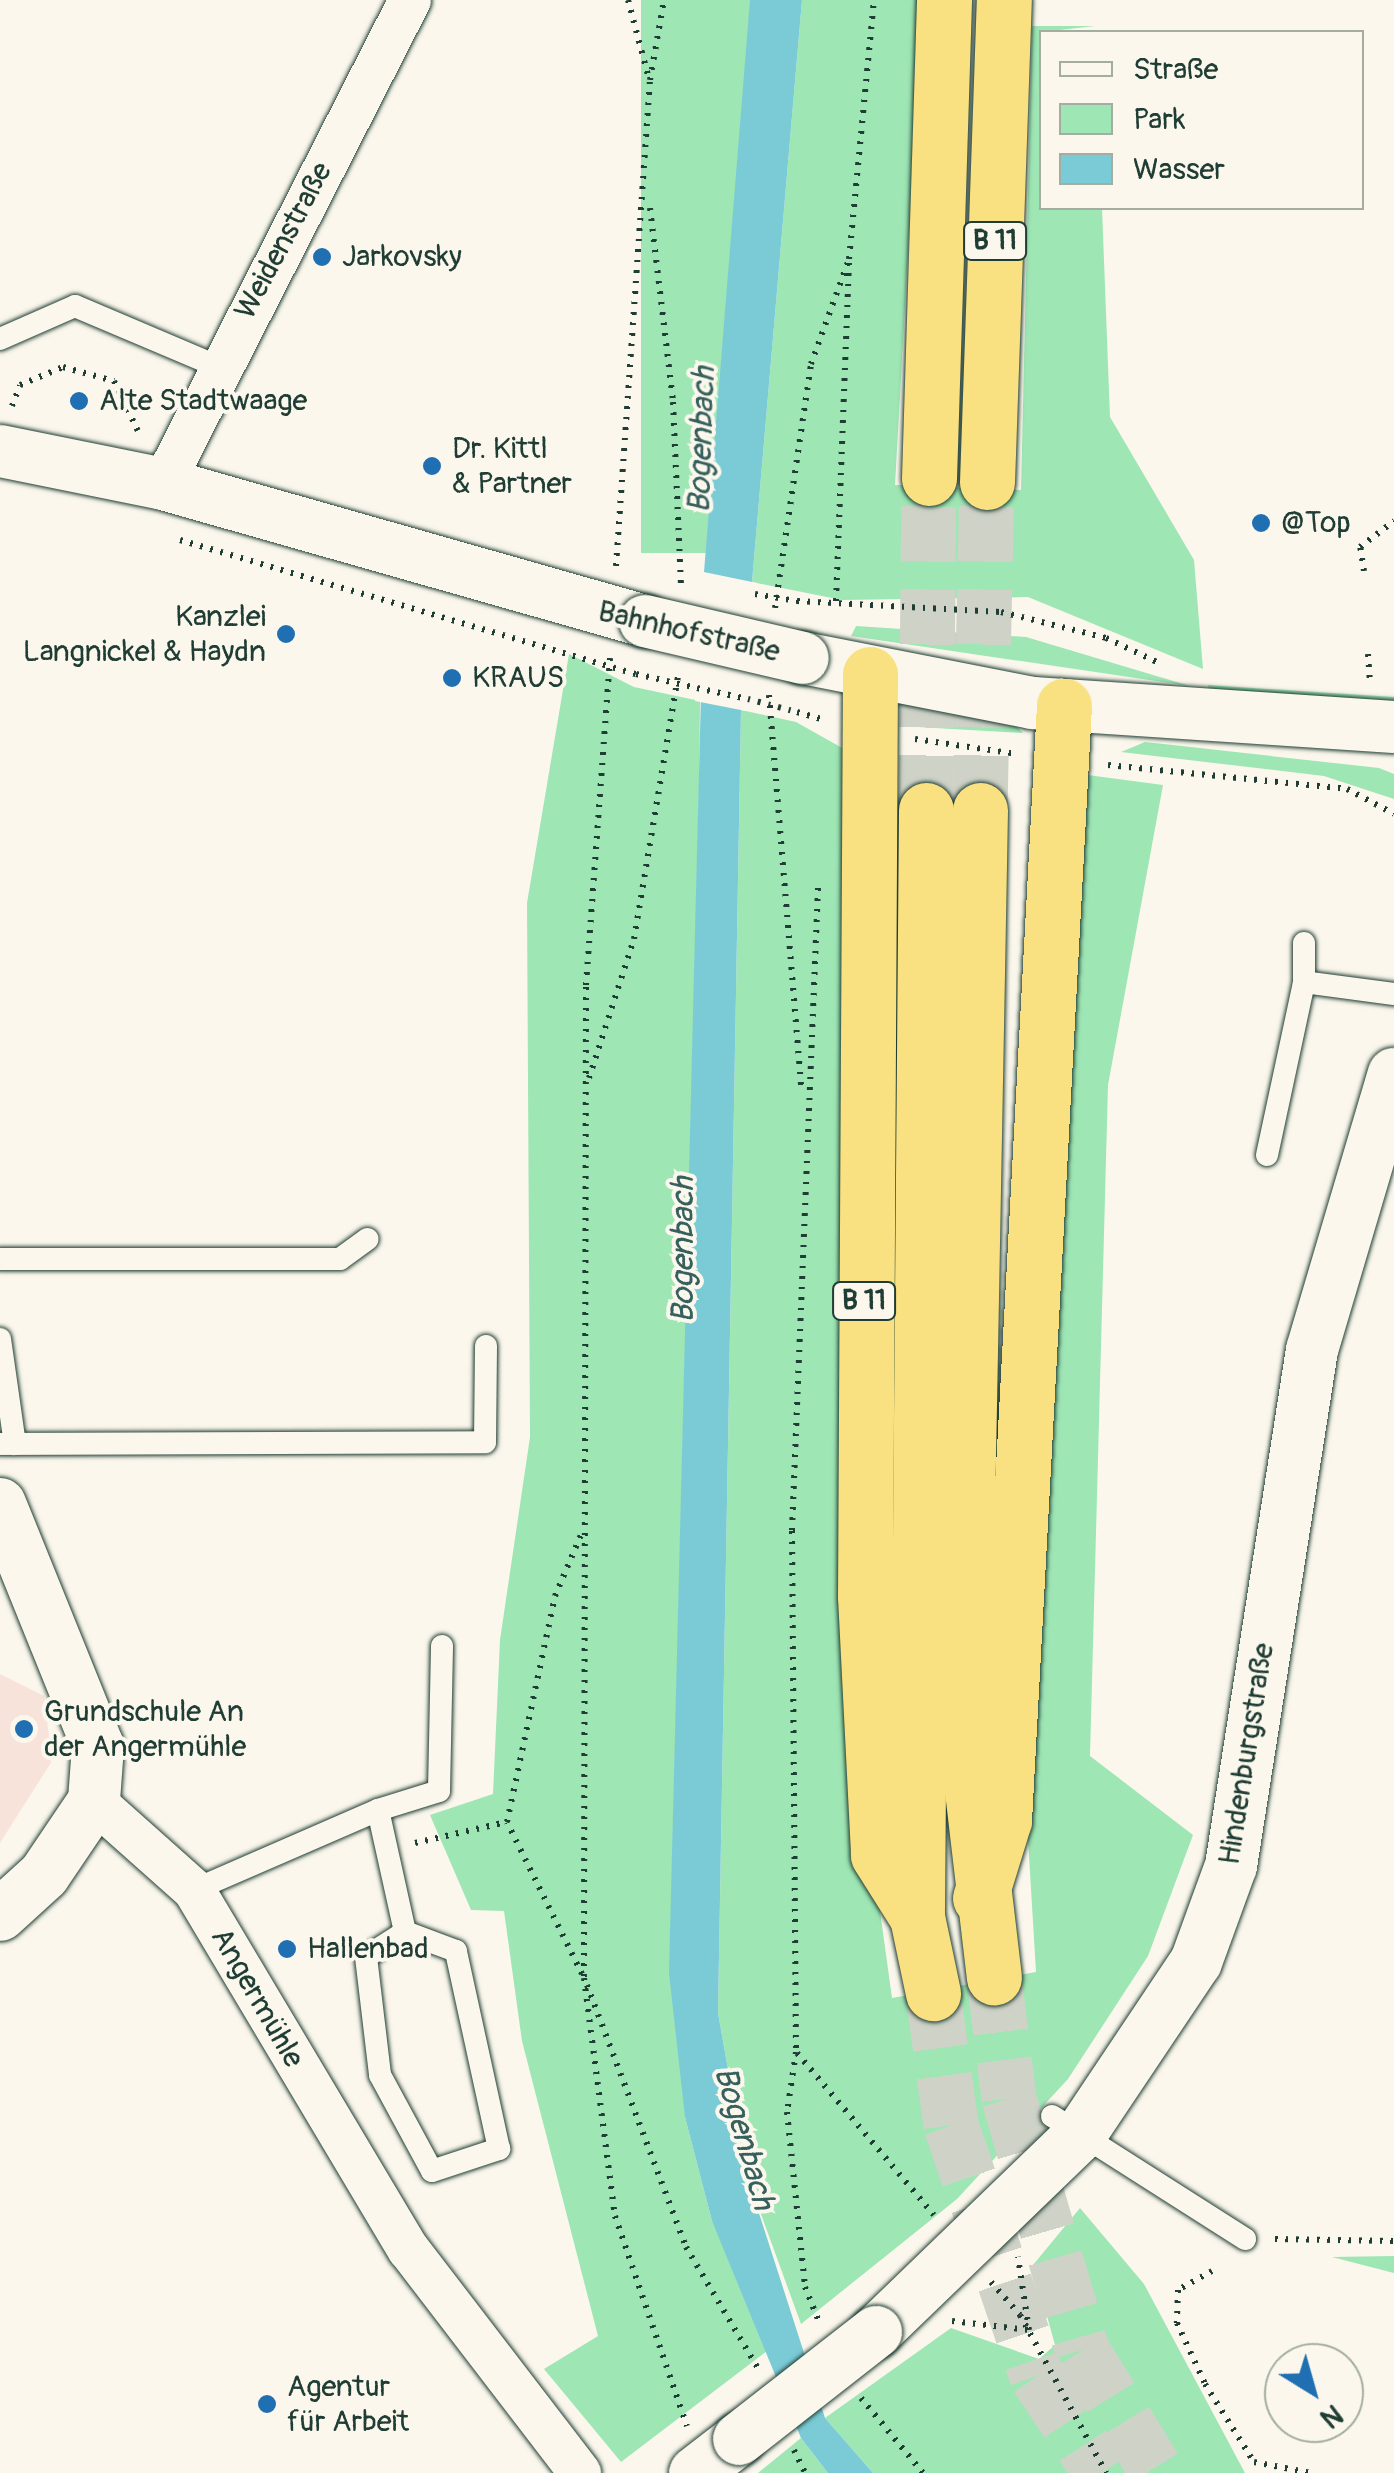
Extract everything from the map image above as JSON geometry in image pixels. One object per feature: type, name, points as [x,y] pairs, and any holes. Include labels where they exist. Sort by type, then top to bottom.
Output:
[{"type":"highway","name":"B 11","points":[[929,478],[944,0]]},
{"type":"highway","name":"B 11","points":[[987,482],[1004,0]]},
{"type":"highway","name":"B 11","points":[[870,674],[864,1596],[878,1854],[917,1918]]},
{"type":"highway","points":[[980,1898],[1004,1820],[1064,706]]},
{"type":"highway","name":"B 11","points":[[926,810],[917,1918],[933,1993]]},
{"type":"highway","points":[[980,810],[965,1618],[980,1898],[994,1977]]},
{"type":"street","name":"Weidenstraße","points":[[153,466],[219,367],[410,0]]},
{"type":"street","name":"Bahnhofstraße","points":[[2,437],[153,466],[645,620],[870,674],[1064,706],[1378,707]]},
{"type":"street","name":"Hindenburgstraße","points":[[709,2449],[876,2332],[1066,2126],[1196,1962],[1231,1866],[1312,1350],[1394,1074]]},
{"type":"street","points":[[0,1504],[84,1697],[98,1746],[94,1801],[44,1875],[0,1915]]},
{"type":"street","name":"Angermühle","points":[[94,1801],[194,1890],[409,2250],[580,2473]]},
{"type":"lane","points":[[0,340],[75,306],[219,367]]},
{"type":"lane","points":[[1267,1156],[1304,982],[1304,943]]},
{"type":"lane","points":[[1304,982],[1394,994]]},
{"type":"lane","points":[[0,1259],[340,1258],[368,1239]]},
{"type":"lane","points":[[0,1338],[7,1444],[485,1442],[486,1346]]},
{"type":"lane","points":[[194,1890],[378,1810],[438,1791],[442,1646]]},
{"type":"lane","points":[[378,1810],[391,1849],[405,1932]]},
{"type":"lane","points":[[405,1932],[456,1952],[499,2148],[432,2171],[380,2075],[366,1957],[405,1932]]},
{"type":"lane","points":[[1066,2126],[1245,2239]]},
{"type":"path","points":[[628,0],[650,80]]},
{"type":"path","points":[[616,560],[648,197],[650,80],[664,0]]},
{"type":"path","points":[[836,601],[849,259],[874,0]]},
{"type":"path","points":[[648,197],[682,555]]},
{"type":"path","points":[[778,578],[811,364],[849,259]]},
{"type":"path","points":[[2,437],[20,385],[63,367],[114,382],[153,466]]},
{"type":"path","points":[[1364,571],[1360,547],[1394,521]]},
{"type":"path","points":[[172,536],[232,562],[542,652],[559,647],[609,673],[636,674],[797,712]]},
{"type":"path","points":[[755,594],[811,603],[1001,612],[1106,638],[1178,674]]},
{"type":"path","points":[[1368,654],[1378,707]]},
{"type":"path","points":[[609,673],[587,1084],[584,1978],[615,2216],[709,2449]]},
{"type":"path","points":[[587,1084],[634,939],[678,697]]},
{"type":"path","points":[[768,725],[803,1106]]},
{"type":"path","points":[[896,736],[1061,760],[1348,789],[1394,814]]},
{"type":"path","points":[[814,2314],[787,2112],[796,2052],[792,1530],[803,1106],[819,867]]},
{"type":"path","points":[[585,1524],[556,1596],[506,1822],[584,1978],[686,2246],[748,2344]]},
{"type":"path","points":[[391,1849],[506,1822]]},
{"type":"path","points":[[796,2052],[946,2228]]},
{"type":"path","points":[[1245,2239],[1394,2241]]},
{"type":"path","points":[[1018,2250],[1029,2330]]},
{"type":"path","points":[[1212,2271],[1178,2290],[1177,2322],[1205,2384],[1254,2462],[1311,2473]]},
{"type":"path","points":[[988,2277],[1029,2330],[1106,2473]]},
{"type":"path","points":[[936,2320],[1029,2330]]},
{"type":"path","points":[[879,2430],[923,2473]]},
{"type":"shaded area","name":"Grundschule An der Angermühle","points":[[0,1674],[44,1696],[52,1761],[0,1843]]},
{"type":"green space","points":[[641,0],[750,0],[750,553],[641,553]]},
{"type":"green space","points":[[802,0],[922,0],[895,485],[1021,490],[1032,26],[1095,26],[1039,30],[1039,210],[1102,210],[1110,417],[1194,560],[1203,669],[1028,597],[842,600],[752,582]]},
{"type":"green space","points":[[856,626],[1026,637],[1190,686],[851,636]]},
{"type":"green space","points":[[569,654],[634,687],[700,701],[685,2117],[712,2221],[771,2348],[621,2462],[544,2369],[598,2336],[522,2041],[504,1911],[471,1910],[430,1815],[493,1794],[500,1640],[530,1437],[527,903]]},
{"type":"green space","points":[[1208,685],[1394,697],[1394,710],[1209,689]]},
{"type":"green space","points":[[909,709],[1012,722],[1023,733],[900,726]]},
{"type":"green space","points":[[741,710],[796,722],[844,749],[857,1744],[892,1998],[1036,1972],[1020,1706],[1080,774],[1163,785],[1108,1085],[1090,1756],[1193,1835],[1148,1956],[1068,2079],[957,2199],[801,2324],[747,2176],[718,2013]]},
{"type":"green space","points":[[1145,742],[1379,768],[1394,774],[1394,799],[1324,776],[1121,752]]},
{"type":"green space","points":[[1080,2208],[1144,2284],[1245,2473],[873,2473],[825,2418],[951,2328],[1039,2359],[1055,2345],[1033,2265]]},
{"type":"green space","points":[[1394,2256],[1394,2273],[1332,2257]]},
{"type":"green space","points":[[801,2438],[828,2473],[758,2473]]},
{"type":"water","points":[[750,0],[802,0],[741,710],[718,2013],[747,2176],[825,2418],[873,2473],[828,2473],[801,2438],[712,2221],[685,2117],[669,1973],[704,572]]},
{"type":"pier","points":[[699,571],[757,583],[746,711],[695,701]]},
{"type":"tunnel","points":[[926,810],[929,478]]},
{"type":"tunnel","points":[[980,810],[987,482]]},
{"type":"tunnel","points":[[994,1977],[1009,2098],[1082,2350],[1158,2473]]},
{"type":"tunnel","points":[[933,1993],[951,2125],[1037,2376],[1101,2473]]},
{"type":"place","name":"Jarkovsky","points":[[322,257]]},
{"type":"place","name":"Alte Stadtwaage","points":[[79,401]]},
{"type":"place","name":"Dr. Kittl & Partner","points":[[432,466]]},
{"type":"place","name":"@Top","points":[[1261,523]]},
{"type":"place","name":"Kanzlei Langnickel & Haydn","points":[[286,634]]},
{"type":"place","name":"KRAUS","points":[[452,678]]},
{"type":"place","name":"Grundschule An der Angermühle","points":[[24,1729]]},
{"type":"place","name":"Hallenbad","points":[[287,1949]]},
{"type":"place","name":"Agentur für Arbeit","points":[[267,2404]]},
{"type":"water label","name":"Bogenbach","points":[[702,440]]},
{"type":"water label","name":"Bogenbach","points":[[683,1250]]},
{"type":"water label","name":"Bogenbach","points":[[744,2138]]}]
